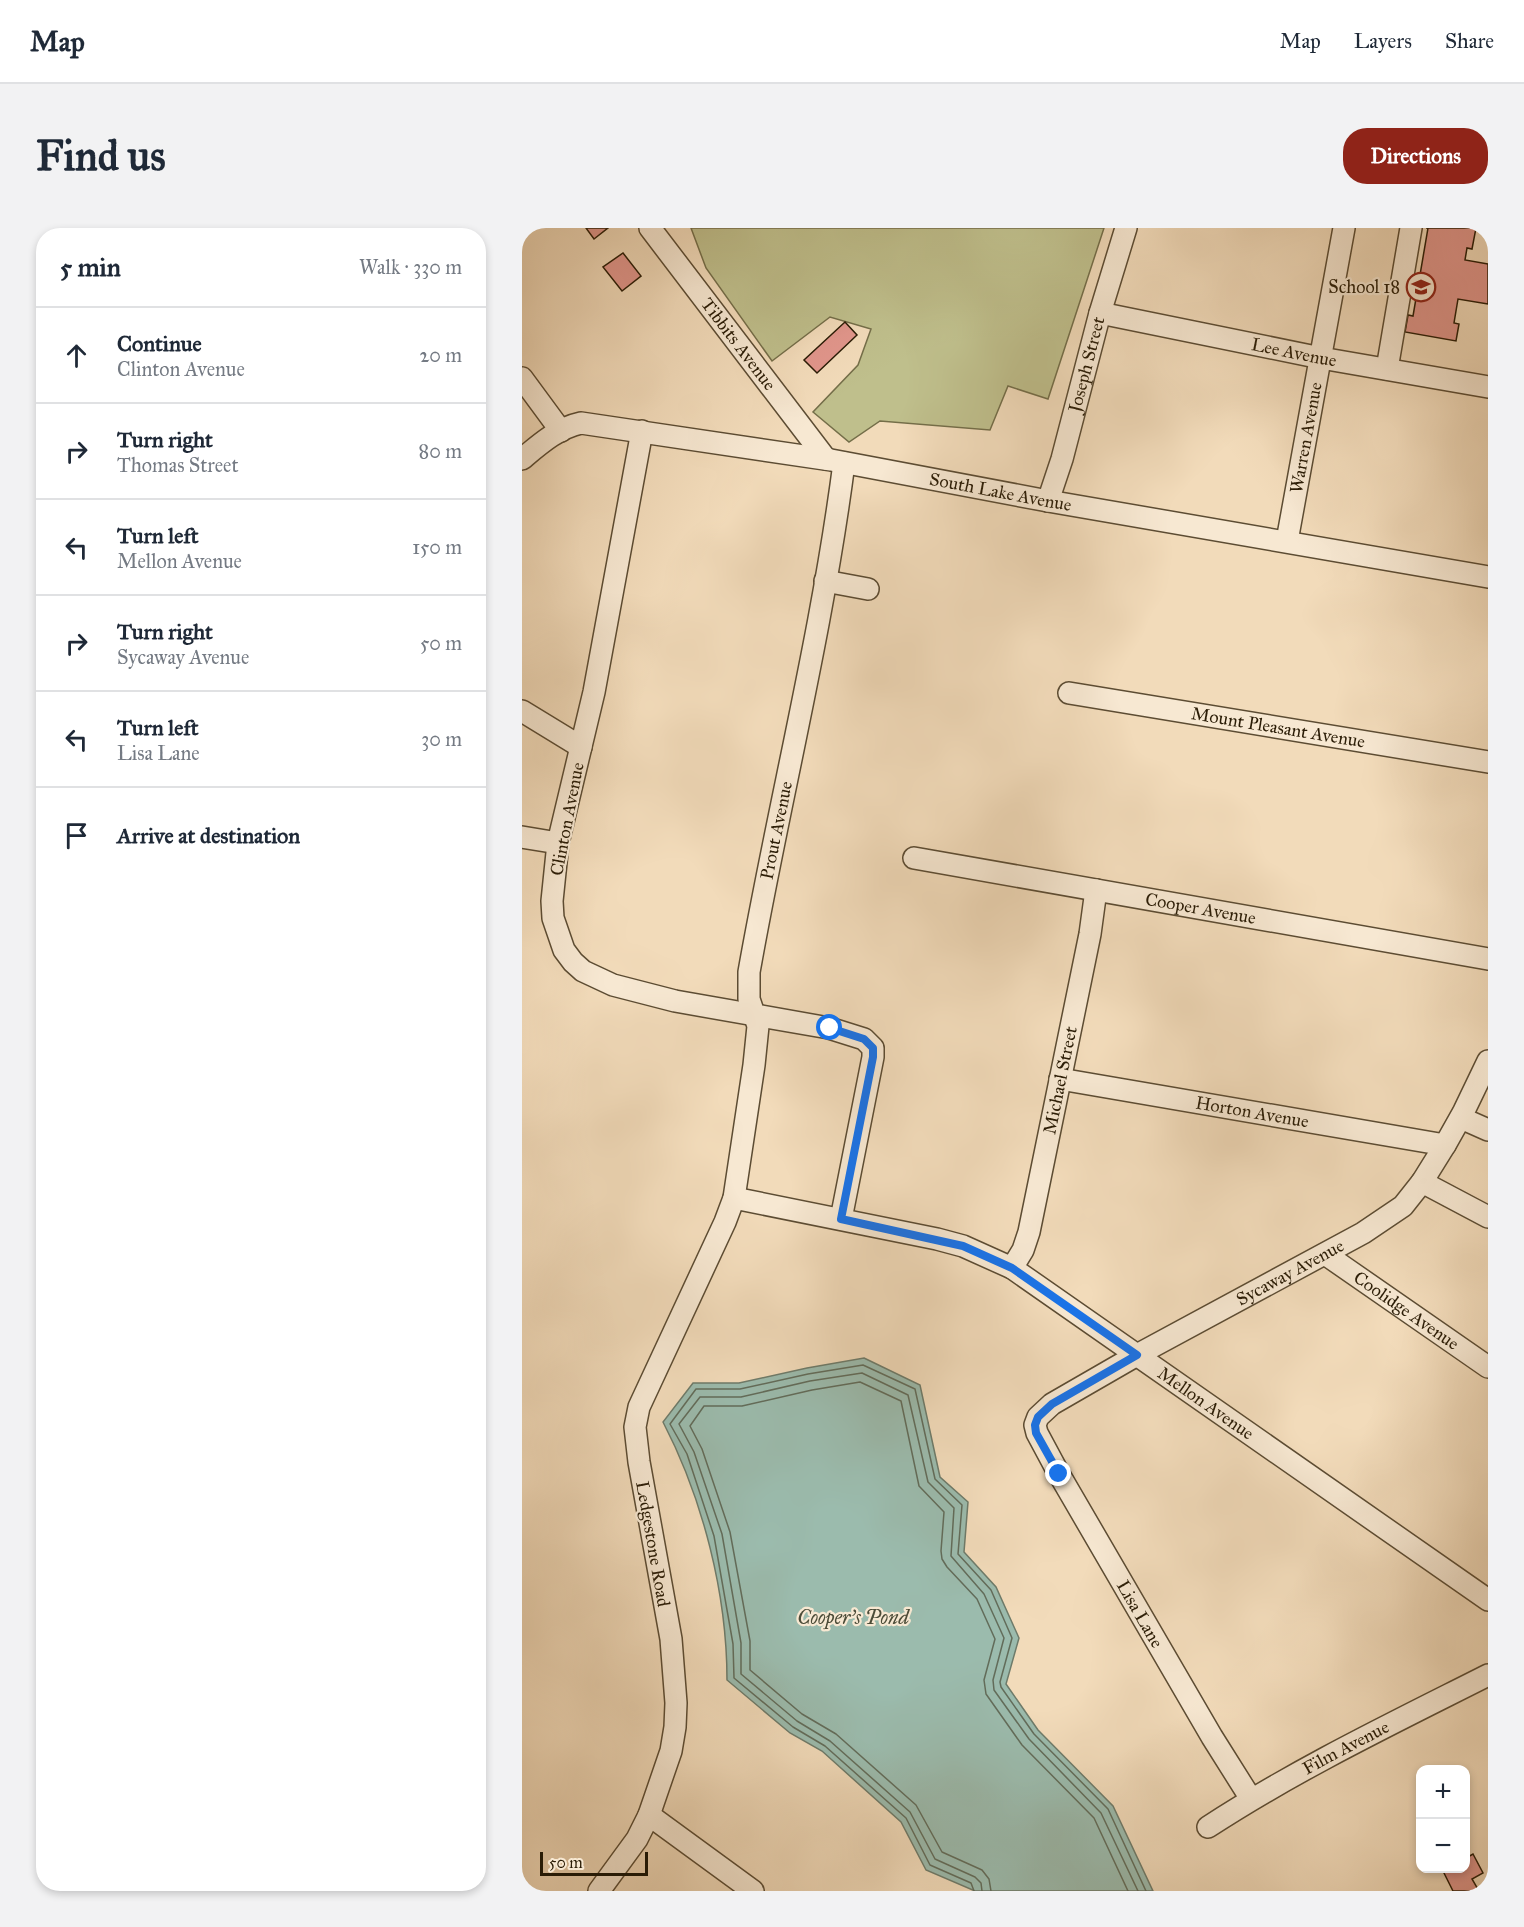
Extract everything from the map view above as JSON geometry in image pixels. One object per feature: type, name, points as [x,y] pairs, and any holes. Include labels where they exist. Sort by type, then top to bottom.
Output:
[{"type":"street","name":"Tibbits Avenue","points":[[650,228],[835,461]]},
{"type":"street","name":"Joseph Street","points":[[1048,501],[1062,459],[1100,313],[1126,228]]},
{"type":"street","name":"Warren Avenue","points":[[1287,541],[1344,228]]},
{"type":"street","points":[[1387,369],[1411,228]]},
{"type":"street","name":"Lee Avenue","points":[[1100,313],[1321,358],[1488,387]]},
{"type":"street","points":[[522,378],[561,430]]},
{"type":"street","name":"South Lake Avenue","points":[[522,459],[561,430],[581,423],[835,461],[1048,501],[1488,576]]},
{"type":"street","name":"Clinton Avenue","points":[[642,431],[594,692],[558,843],[552,918],[564,950],[573,963],[583,971],[613,985],[675,1001],[830,1028],[864,1039],[873,1048],[841,1219]]},
{"type":"street","name":"Prout Avenue","points":[[734,1198],[758,1026],[748,999],[749,972],[825,581],[835,461]]},
{"type":"street","points":[[825,581],[868,589]]},
{"type":"street","name":"Mount Pleasant Avenue","points":[[1069,693],[1488,762]]},
{"type":"street","points":[[522,711],[581,747]]},
{"type":"street","points":[[522,837],[558,843]]},
{"type":"street","name":"Cooper Avenue","points":[[914,858],[1488,959]]},
{"type":"street","name":"Michael Street","points":[[1012,1268],[1023,1250],[1029,1232],[1090,934],[1096,890]]},
{"type":"street","name":"Sycaway Avenue","points":[[1035,1425],[1038,1417],[1052,1404],[1137,1355],[1363,1233],[1403,1206],[1422,1182],[1461,1118],[1488,1061]]},
{"type":"street","name":"Horton Avenue","points":[[1060,1079],[1445,1145]]},
{"type":"street","points":[[1461,1118],[1488,1130]]},
{"type":"street","points":[[1422,1182],[1488,1217]]},
{"type":"street","name":"Mellon Avenue","points":[[734,1198],[963,1246],[1012,1268],[1488,1600]]},
{"type":"street","name":"Ledgestone Road","points":[[599,1891],[637,1839],[649,1815],[671,1751],[675,1727],[676,1703],[671,1639],[639,1462],[635,1427],[639,1407],[734,1198]]},
{"type":"street","name":"Coolidge Avenue","points":[[1325,1254],[1488,1366]]},
{"type":"street","name":"Lisa Lane","points":[[1035,1425],[1036,1433],[1064,1484],[1212,1737],[1251,1799]]},
{"type":"street","name":"Film Avenue","points":[[1208,1827],[1251,1799],[1343,1749],[1488,1675]]},
{"type":"street","points":[[649,1815],[753,1891]]},
{"type":"green space","points":[[691,228],[1104,228],[1048,399],[1008,386],[990,430],[880,421],[849,442],[813,412],[858,365],[871,329],[830,317],[772,361],[706,268]]},
{"type":"water","name":"Cooper's Pond","points":[[864,1358],[920,1385],[940,1477],[968,1502],[964,1552],[996,1587],[1019,1638],[1006,1684],[1038,1730],[1113,1806],[1153,1891],[975,1891],[926,1870],[901,1822],[822,1751],[790,1733],[727,1680],[723,1614],[710,1548],[690,1483],[663,1422],[693,1383],[739,1383]]},
{"type":"building","points":[[586,228],[608,228],[594,239]]},
{"type":"building","points":[[1428,228],[1476,228],[1472,249],[1467,248],[1465,260],[1488,264],[1488,304],[1458,299],[1454,323],[1459,324],[1456,341],[1405,332],[1408,315],[1413,316]]},
{"type":"building","points":[[623,253],[641,276],[622,291],[603,267]]},
{"type":"building","points":[[845,322],[857,335],[817,373],[804,360]]},
{"type":"building","points":[[1473,1854],[1483,1873],[1472,1879],[1479,1891],[1453,1891],[1444,1873],[1470,1873],[1470,1856]]},
{"type":"place","name":"School 18","points":[[1421,287]]},
{"type":"route","points":[[830,1028],[864,1039],[873,1048],[841,1219],[963,1246],[1012,1268],[1137,1355],[1052,1404],[1038,1417],[1035,1425],[1036,1433],[1059,1474]]}]
